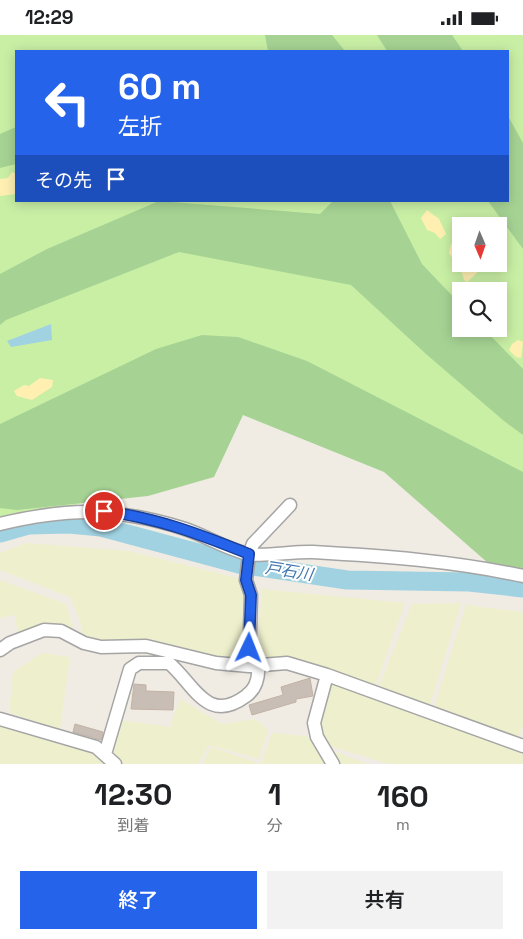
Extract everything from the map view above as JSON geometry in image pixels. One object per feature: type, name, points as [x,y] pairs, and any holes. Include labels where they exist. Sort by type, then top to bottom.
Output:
[{"type":"street","points":[[105,754],[130,669],[139,663],[169,663],[180,672],[198,696],[210,704],[221,706],[236,703],[249,694],[259,677],[253,666],[251,595],[246,580],[249,554],[253,544],[290,505]]},
{"type":"street","points":[[0,525],[63,512],[104,511],[139,515],[184,528],[249,554],[294,551],[379,556],[448,563],[523,576]]},
{"type":"street","points":[[0,650],[10,643],[44,630],[61,631],[84,643],[101,647],[146,647],[195,659],[253,666],[287,663],[328,675],[523,747]]},
{"type":"street","points":[[328,675],[314,723],[317,737],[334,764]]},
{"type":"street","points":[[0,719],[96,747],[115,764]]},
{"type":"green space","points":[[0,35],[523,35],[523,507],[247,401],[199,472],[0,525]]},
{"type":"green space","points":[[265,35],[332,35],[344,50],[268,50]]},
{"type":"green space","points":[[377,35],[452,35],[462,50],[386,50]]},
{"type":"green space","points":[[509,118],[523,143],[523,249],[508,228],[508,217],[500,217],[489,202],[509,202]]},
{"type":"green space","points":[[15,127],[15,164],[0,168],[0,134]]},
{"type":"green space","points":[[157,202],[320,214],[332,202],[391,202],[422,264],[452,296],[452,337],[492,337],[523,369],[523,435],[426,354],[351,285],[179,252],[6,320],[0,325],[0,274],[47,249]]},
{"type":"green space","points":[[202,335],[238,337],[307,361],[523,472],[523,575],[496,570],[384,472],[243,415],[214,477],[148,496],[17,510],[0,508],[0,424],[156,349]]},
{"type":"green space","points":[[26,543],[129,551],[246,580],[249,666],[84,643],[80,621],[70,597],[0,570],[0,553]]},
{"type":"green space","points":[[0,580],[66,604],[76,639],[44,630],[18,635],[15,615],[0,618]]},
{"type":"green space","points":[[262,589],[405,603],[376,685],[286,656],[257,660]]},
{"type":"green space","points":[[461,603],[430,705],[379,686],[412,604]]},
{"type":"green space","points":[[466,605],[523,612],[523,725],[519,738],[434,707]]},
{"type":"green space","points":[[42,653],[70,657],[60,729],[9,713],[13,672]]},
{"type":"green space","points":[[326,680],[523,750],[523,764],[389,764],[320,743],[317,737]]},
{"type":"green space","points":[[180,699],[222,724],[255,719],[268,730],[259,759],[209,745],[198,764],[118,764],[109,752],[119,720],[170,727]]},
{"type":"green space","points":[[0,727],[36,730],[105,754],[111,764],[0,764]]},
{"type":"green space","points":[[272,733],[307,736],[328,764],[261,764]]},
{"type":"green space","points":[[211,747],[261,764],[202,764]]},
{"type":"green space","points":[[333,751],[367,764],[340,764]]},
{"type":"sand","points":[[12,172],[15,174],[15,194],[0,196],[0,179],[8,178]]},
{"type":"sand","points":[[427,210],[439,219],[446,234],[440,239],[435,233],[427,230],[421,218]]},
{"type":"sand","points":[[451,244],[452,244],[452,258],[449,253]]},
{"type":"sand","points":[[462,273],[477,273],[467,282],[464,280]]},
{"type":"sand","points":[[518,340],[523,342],[521,358],[516,357],[509,350],[512,344]]},
{"type":"sand","points":[[40,378],[53,380],[52,387],[32,400],[17,396],[14,391],[24,385],[29,386]]},
{"type":"water","points":[[51,324],[52,340],[11,347],[7,341]]},
{"type":"building","points":[[310,678],[313,696],[296,699],[296,702],[252,715],[249,705],[283,695],[281,687]]},
{"type":"building","points":[[134,684],[146,685],[146,691],[174,692],[173,710],[131,709]]},
{"type":"building","points":[[75,724],[103,732],[101,740],[73,732]]},
{"type":"waterway","name":"戸石川","points":[[0,533],[28,525],[69,524],[101,527],[239,564],[347,580],[469,582],[523,588]]},
{"type":"route","points":[[104,511],[139,515],[184,528],[249,554],[246,580],[251,595],[249,648]]}]
